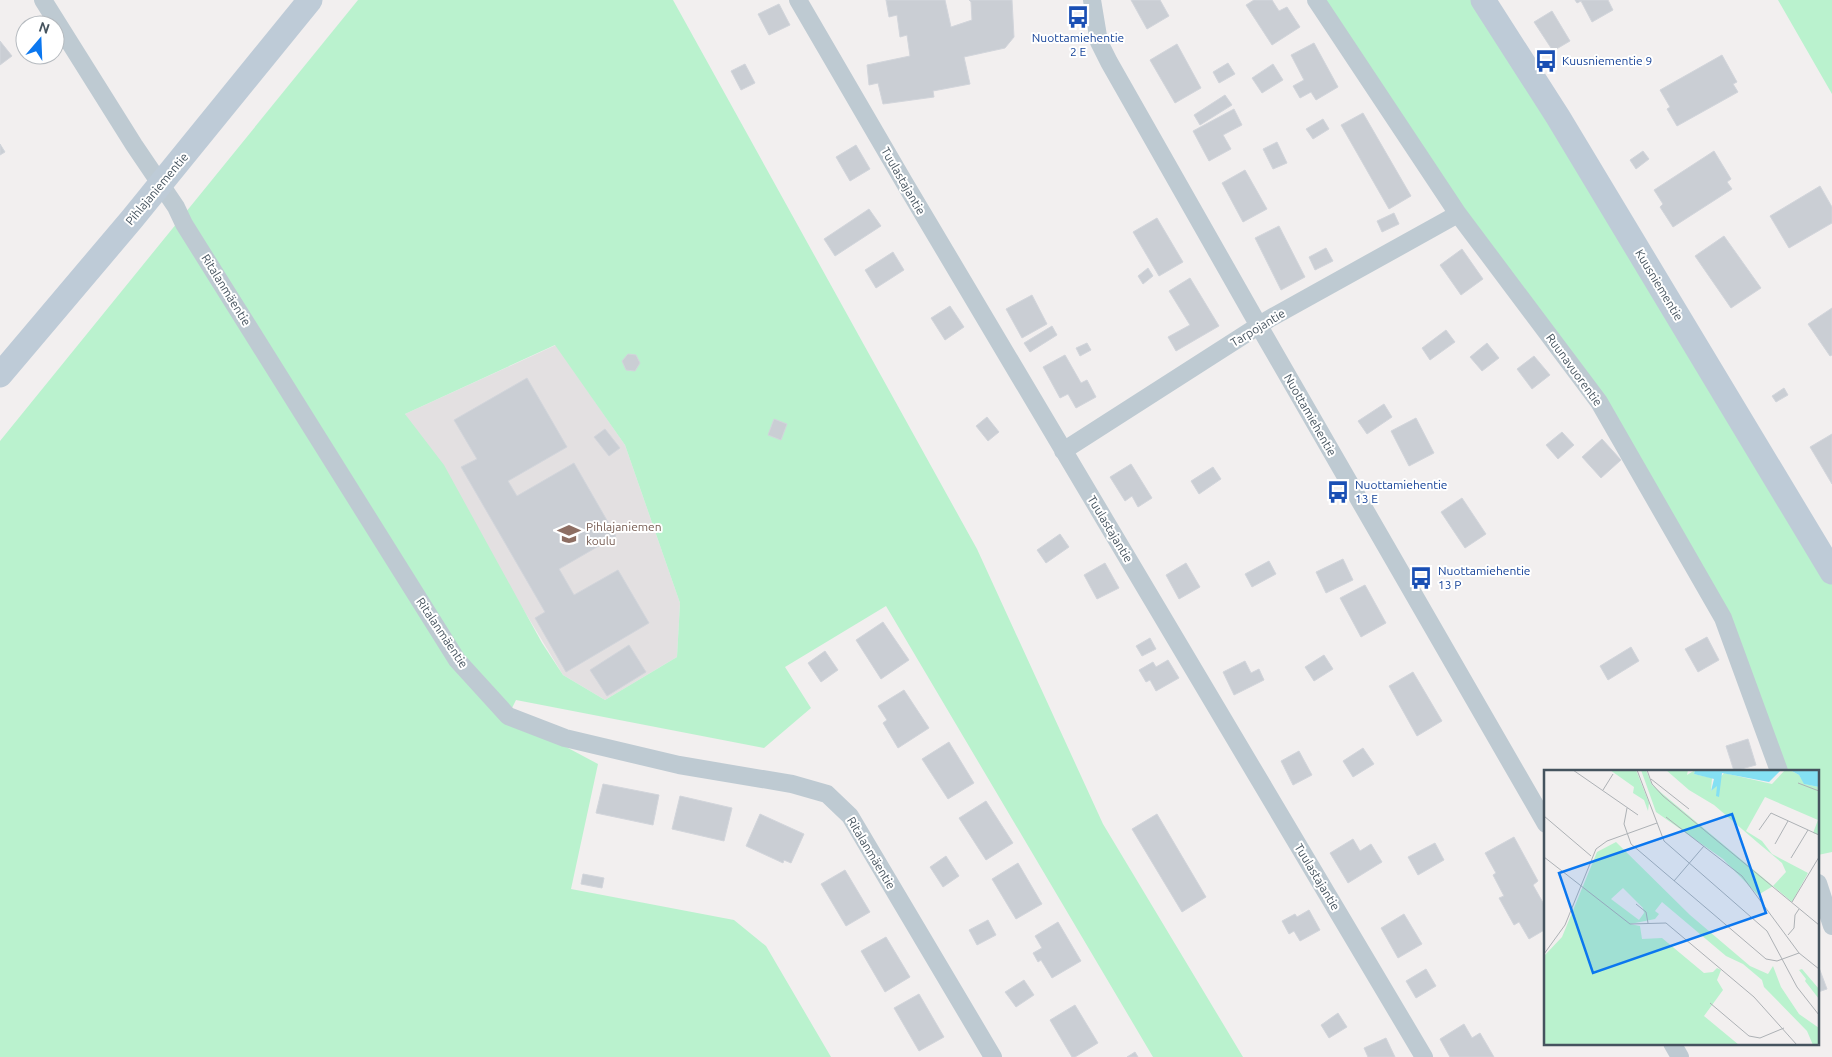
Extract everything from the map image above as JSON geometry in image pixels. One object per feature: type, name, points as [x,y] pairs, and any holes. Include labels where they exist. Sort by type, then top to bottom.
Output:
[{"type":"street","name":"Ritalanmäentie","points":[[43,0],[134,146],[176,206],[184,224],[457,660],[508,716],[565,738],[679,765],[792,784],[827,794],[850,816],[992,1057]]},
{"type":"street","name":"Pihlajaniementie","points":[[0,375],[161,183],[310,0]]},
{"type":"street","name":"Tuulastajantie","points":[[798,0],[899,174],[1424,1057]]},
{"type":"street","name":"Nuottamiehentie","points":[[1092,0],[1099,42],[1109,62],[1544,821]]},
{"type":"street","name":"Ruunavuorentie","points":[[1316,0],[1458,214],[1604,411],[1723,618],[1779,770]]},
{"type":"street","name":"Kuusniementie","points":[[1483,0],[1558,117],[1832,572]]},
{"type":"street","name":"Tarpojantie","points":[[1064,451],[1259,326],[1458,214]]},
{"type":"street","points":[[1820,889],[1832,926]]},
{"type":"street","points":[[1673,1044],[1680,1057]]},
{"type":"shaded area","name":"Pihlajaniemen koulu","points":[[556,345],[625,445],[680,603],[677,657],[605,700],[563,675],[405,414]]},
{"type":"green space","points":[[358,0],[673,0],[977,549],[1103,824],[1243,1057],[1153,1057],[886,606],[785,667],[811,708],[764,748],[516,700],[508,716],[598,764],[571,889],[734,920],[766,946],[831,1057],[0,1057],[0,441]],"holes":[[[555,345],[625,445],[680,603],[677,657],[605,700],[563,675],[542,643],[444,465],[405,414]]]},
{"type":"green space","points":[[1316,0],[1483,0],[1832,572],[1832,852],[1820,855],[1820,770],[1779,770],[1723,618],[1599,402]]},
{"type":"green space","points":[[1778,0],[1832,0],[1832,94]]},
{"type":"building","points":[[886,0],[945,0],[951,27],[972,20],[971,2],[969,0],[1012,0],[1014,37],[1005,48],[964,57],[970,84],[933,91],[934,97],[883,104],[878,83],[869,85],[867,65],[910,56],[907,35],[900,37],[897,15],[889,17]]},
{"type":"building","points":[[1131,0],[1160,0],[1169,16],[1147,29]]},
{"type":"building","points":[[1254,0],[1272,0],[1279,11],[1287,7],[1300,27],[1272,45],[1246,5]]},
{"type":"building","points":[[1575,0],[1608,0],[1613,10],[1592,22],[1581,1],[1577,3]]},
{"type":"building","points":[[779,4],[790,25],[769,35],[758,14]]},
{"type":"building","points":[[1552,11],[1570,41],[1553,51],[1534,22]]},
{"type":"building","points":[[0,41],[12,56],[0,65]]},
{"type":"building","points":[[1314,43],[1338,87],[1316,100],[1311,92],[1300,98],[1293,86],[1304,80],[1291,55]]},
{"type":"building","points":[[1177,44],[1201,88],[1175,103],[1150,60]]},
{"type":"building","points":[[1722,55],[1737,82],[1733,84],[1738,92],[1677,126],[1667,109],[1670,107],[1660,90]]},
{"type":"building","points":[[1228,63],[1235,74],[1219,83],[1213,72]]},
{"type":"building","points":[[745,64],[755,83],[741,90],[731,71]]},
{"type":"building","points":[[1273,64],[1283,80],[1262,93],[1252,78]]},
{"type":"building","points":[[1225,95],[1232,105],[1200,125],[1194,115]]},
{"type":"building","points":[[1234,109],[1242,125],[1223,135],[1231,149],[1209,161],[1193,131]]},
{"type":"building","points":[[1363,113],[1411,196],[1389,209],[1341,125]]},
{"type":"building","points":[[1323,119],[1329,129],[1313,139],[1306,129]]},
{"type":"building","points":[[1277,142],[1287,163],[1273,169],[1263,149]]},
{"type":"building","points":[[0,144],[5,152],[0,155]]},
{"type":"building","points":[[856,145],[870,169],[850,181],[836,157]]},
{"type":"building","points":[[1643,151],[1649,159],[1636,169],[1630,160]]},
{"type":"building","points":[[1714,151],[1731,179],[1727,182],[1732,189],[1673,227],[1660,207],[1663,204],[1654,190]]},
{"type":"building","points":[[1245,170],[1267,209],[1243,222],[1222,183]]},
{"type":"building","points":[[1820,186],[1832,207],[1832,223],[1789,248],[1770,216]]},
{"type":"building","points":[[869,209],[881,226],[835,256],[824,239]]},
{"type":"building","points":[[1394,213],[1399,224],[1382,232],[1377,221]]},
{"type":"building","points":[[1157,218],[1183,262],[1159,276],[1133,232]]},
{"type":"building","points":[[1279,226],[1305,277],[1281,290],[1255,238]]},
{"type":"building","points":[[1724,236],[1761,288],[1731,308],[1695,256]]},
{"type":"building","points":[[1326,248],[1333,261],[1315,270],[1309,257]]},
{"type":"building","points":[[1462,249],[1483,279],[1461,295],[1440,265]]},
{"type":"building","points":[[893,252],[904,270],[876,288],[865,270]]},
{"type":"building","points":[[1148,268],[1153,276],[1143,284],[1138,276]]},
{"type":"building","points":[[1190,278],[1219,326],[1176,351],[1168,337],[1190,325],[1169,291]]},
{"type":"building","points":[[1032,295],[1047,324],[1022,338],[1006,309]]},
{"type":"building","points":[[950,306],[964,327],[945,340],[931,318]]},
{"type":"building","points":[[1832,308],[1832,355],[1830,356],[1808,324]]},
{"type":"building","points":[[1052,326],[1057,335],[1030,352],[1024,343]]},
{"type":"building","points":[[1446,330],[1455,342],[1430,360],[1422,348]]},
{"type":"building","points":[[1087,343],[1091,350],[1080,356],[1076,348]]},
{"type":"building","points":[[1487,343],[1499,358],[1482,371],[1470,357]]},
{"type":"building","points":[[628,354],[636,355],[640,363],[635,371],[626,370],[622,361]]},
{"type":"building","points":[[1065,355],[1081,383],[1087,380],[1096,397],[1076,408],[1068,394],[1060,398],[1043,367]]},
{"type":"building","points":[[1534,356],[1550,375],[1532,389],[1517,369]]},
{"type":"building","points":[[527,378],[567,447],[508,481],[517,496],[574,463],[616,536],[559,569],[574,595],[618,570],[649,623],[566,672],[535,618],[545,612],[461,467],[477,459],[454,420]]},
{"type":"building","points":[[1784,388],[1788,395],[1776,402],[1772,396]]},
{"type":"building","points":[[1384,404],[1392,417],[1367,434],[1358,421]]},
{"type":"building","points":[[987,417],[999,432],[988,441],[976,426]]},
{"type":"building","points":[[1416,418],[1434,453],[1409,466],[1391,431]]},
{"type":"building","points":[[774,419],[787,424],[781,440],[768,435]]},
{"type":"building","points":[[605,429],[620,448],[609,456],[594,437]]},
{"type":"building","points":[[1562,432],[1574,445],[1558,459],[1546,445]]},
{"type":"building","points":[[1832,434],[1832,484],[1810,447]]},
{"type":"building","points":[[1602,439],[1621,460],[1601,478],[1582,457]]},
{"type":"building","points":[[1131,464],[1152,498],[1138,507],[1132,496],[1125,501],[1110,477]]},
{"type":"building","points":[[1213,467],[1221,479],[1199,494],[1191,481]]},
{"type":"building","points":[[1462,498],[1486,534],[1465,548],[1441,512]]},
{"type":"building","points":[[1060,534],[1069,547],[1046,563],[1037,550]]},
{"type":"building","points":[[1343,559],[1353,580],[1326,593],[1316,572]]},
{"type":"building","points":[[1269,561],[1276,574],[1252,587],[1245,574]]},
{"type":"building","points":[[1105,563],[1119,588],[1097,599],[1084,575]]},
{"type":"building","points":[[1186,563],[1200,587],[1179,599],[1166,575]]},
{"type":"building","points":[[1365,585],[1386,623],[1361,637],[1340,598]]},
{"type":"building","points":[[883,622],[909,660],[881,679],[856,640]]},
{"type":"building","points":[[1707,637],[1719,660],[1698,672],[1685,649]]},
{"type":"building","points":[[1150,638],[1156,649],[1142,656],[1136,646]]},
{"type":"building","points":[[629,645],[646,672],[607,696],[590,670]]},
{"type":"building","points":[[1631,647],[1639,661],[1608,680],[1600,666]]},
{"type":"building","points":[[825,651],[838,670],[821,682],[808,663]]},
{"type":"building","points":[[1324,655],[1333,669],[1314,681],[1305,667]]},
{"type":"building","points":[[1168,660],[1179,678],[1156,691],[1150,680],[1146,682],[1139,670],[1153,662],[1156,667]]},
{"type":"building","points":[[1245,661],[1251,673],[1259,669],[1264,680],[1234,695],[1223,672]]},
{"type":"building","points":[[1413,672],[1442,721],[1417,736],[1389,686]]},
{"type":"building","points":[[904,690],[929,728],[898,748],[883,723],[887,720],[878,706]]},
{"type":"building","points":[[1748,739],[1756,765],[1734,770],[1726,746]]},
{"type":"building","points":[[949,742],[974,783],[948,799],[922,759]]},
{"type":"building","points":[[1363,748],[1374,764],[1353,777],[1343,761]]},
{"type":"building","points":[[1299,751],[1312,775],[1293,785],[1281,761]]},
{"type":"building","points":[[603,784],[659,795],[653,825],[596,813]]},
{"type":"building","points":[[680,796],[732,808],[724,841],[672,829]]},
{"type":"building","points":[[986,801],[1013,843],[986,860],[959,818]]},
{"type":"building","points":[[760,814],[804,834],[791,863],[784,860],[783,863],[746,846]]},
{"type":"building","points":[[1157,814],[1206,897],[1182,912],[1132,829]]},
{"type":"building","points":[[1514,837],[1538,881],[1533,885],[1544,904],[1544,930],[1529,939],[1519,922],[1514,925],[1499,898],[1504,896],[1493,875],[1496,873],[1485,853]]},
{"type":"building","points":[[1353,839],[1360,851],[1371,844],[1382,862],[1348,883],[1330,853]]},
{"type":"building","points":[[1435,843],[1444,860],[1418,875],[1408,857]]},
{"type":"building","points":[[946,856],[959,876],[943,887],[930,867]]},
{"type":"building","points":[[1018,863],[1042,904],[1016,919],[992,879]]},
{"type":"building","points":[[845,870],[870,912],[846,926],[821,884]]},
{"type":"building","points":[[583,874],[604,878],[602,888],[581,884]]},
{"type":"building","points":[[1309,910],[1320,930],[1300,941],[1294,931],[1289,934],[1282,921],[1295,914],[1297,917]]},
{"type":"building","points":[[1404,914],[1422,944],[1398,958],[1381,928]]},
{"type":"building","points":[[988,920],[996,935],[977,945],[969,930]]},
{"type":"building","points":[[1058,922],[1081,961],[1052,978],[1041,960],[1038,962],[1033,953],[1042,948],[1035,936]]},
{"type":"building","points":[[886,937],[910,977],[885,992],[861,951]]},
{"type":"building","points":[[1426,969],[1436,986],[1416,998],[1406,981]]},
{"type":"building","points":[[1820,970],[1827,989],[1820,991]]},
{"type":"building","points":[[1024,980],[1034,995],[1016,1007],[1005,992]]},
{"type":"building","points":[[919,994],[944,1037],[919,1051],[894,1008]]},
{"type":"building","points":[[1075,1005],[1098,1043],[1072,1057],[1050,1020]]},
{"type":"building","points":[[1338,1013],[1347,1027],[1329,1038],[1321,1025]]},
{"type":"building","points":[[1464,1024],[1472,1038],[1480,1033],[1494,1057],[1450,1057],[1440,1039]]},
{"type":"building","points":[[1386,1038],[1395,1057],[1368,1057],[1364,1048]]},
{"type":"building","points":[[1135,1052],[1138,1057],[1127,1057]]},
{"type":"place","name":"Nuottamiehentie 2 E","points":[[1078,17]]},
{"type":"place","name":"Kuusniementie 9","points":[[1546,61]]},
{"type":"place","name":"Nuottamiehentie 13 E","points":[[1338,492]]},
{"type":"place","name":"Pihlajaniemen koulu","points":[[569,534]]},
{"type":"place","name":"Nuottamiehentie 13 P","points":[[1421,578]]}]
